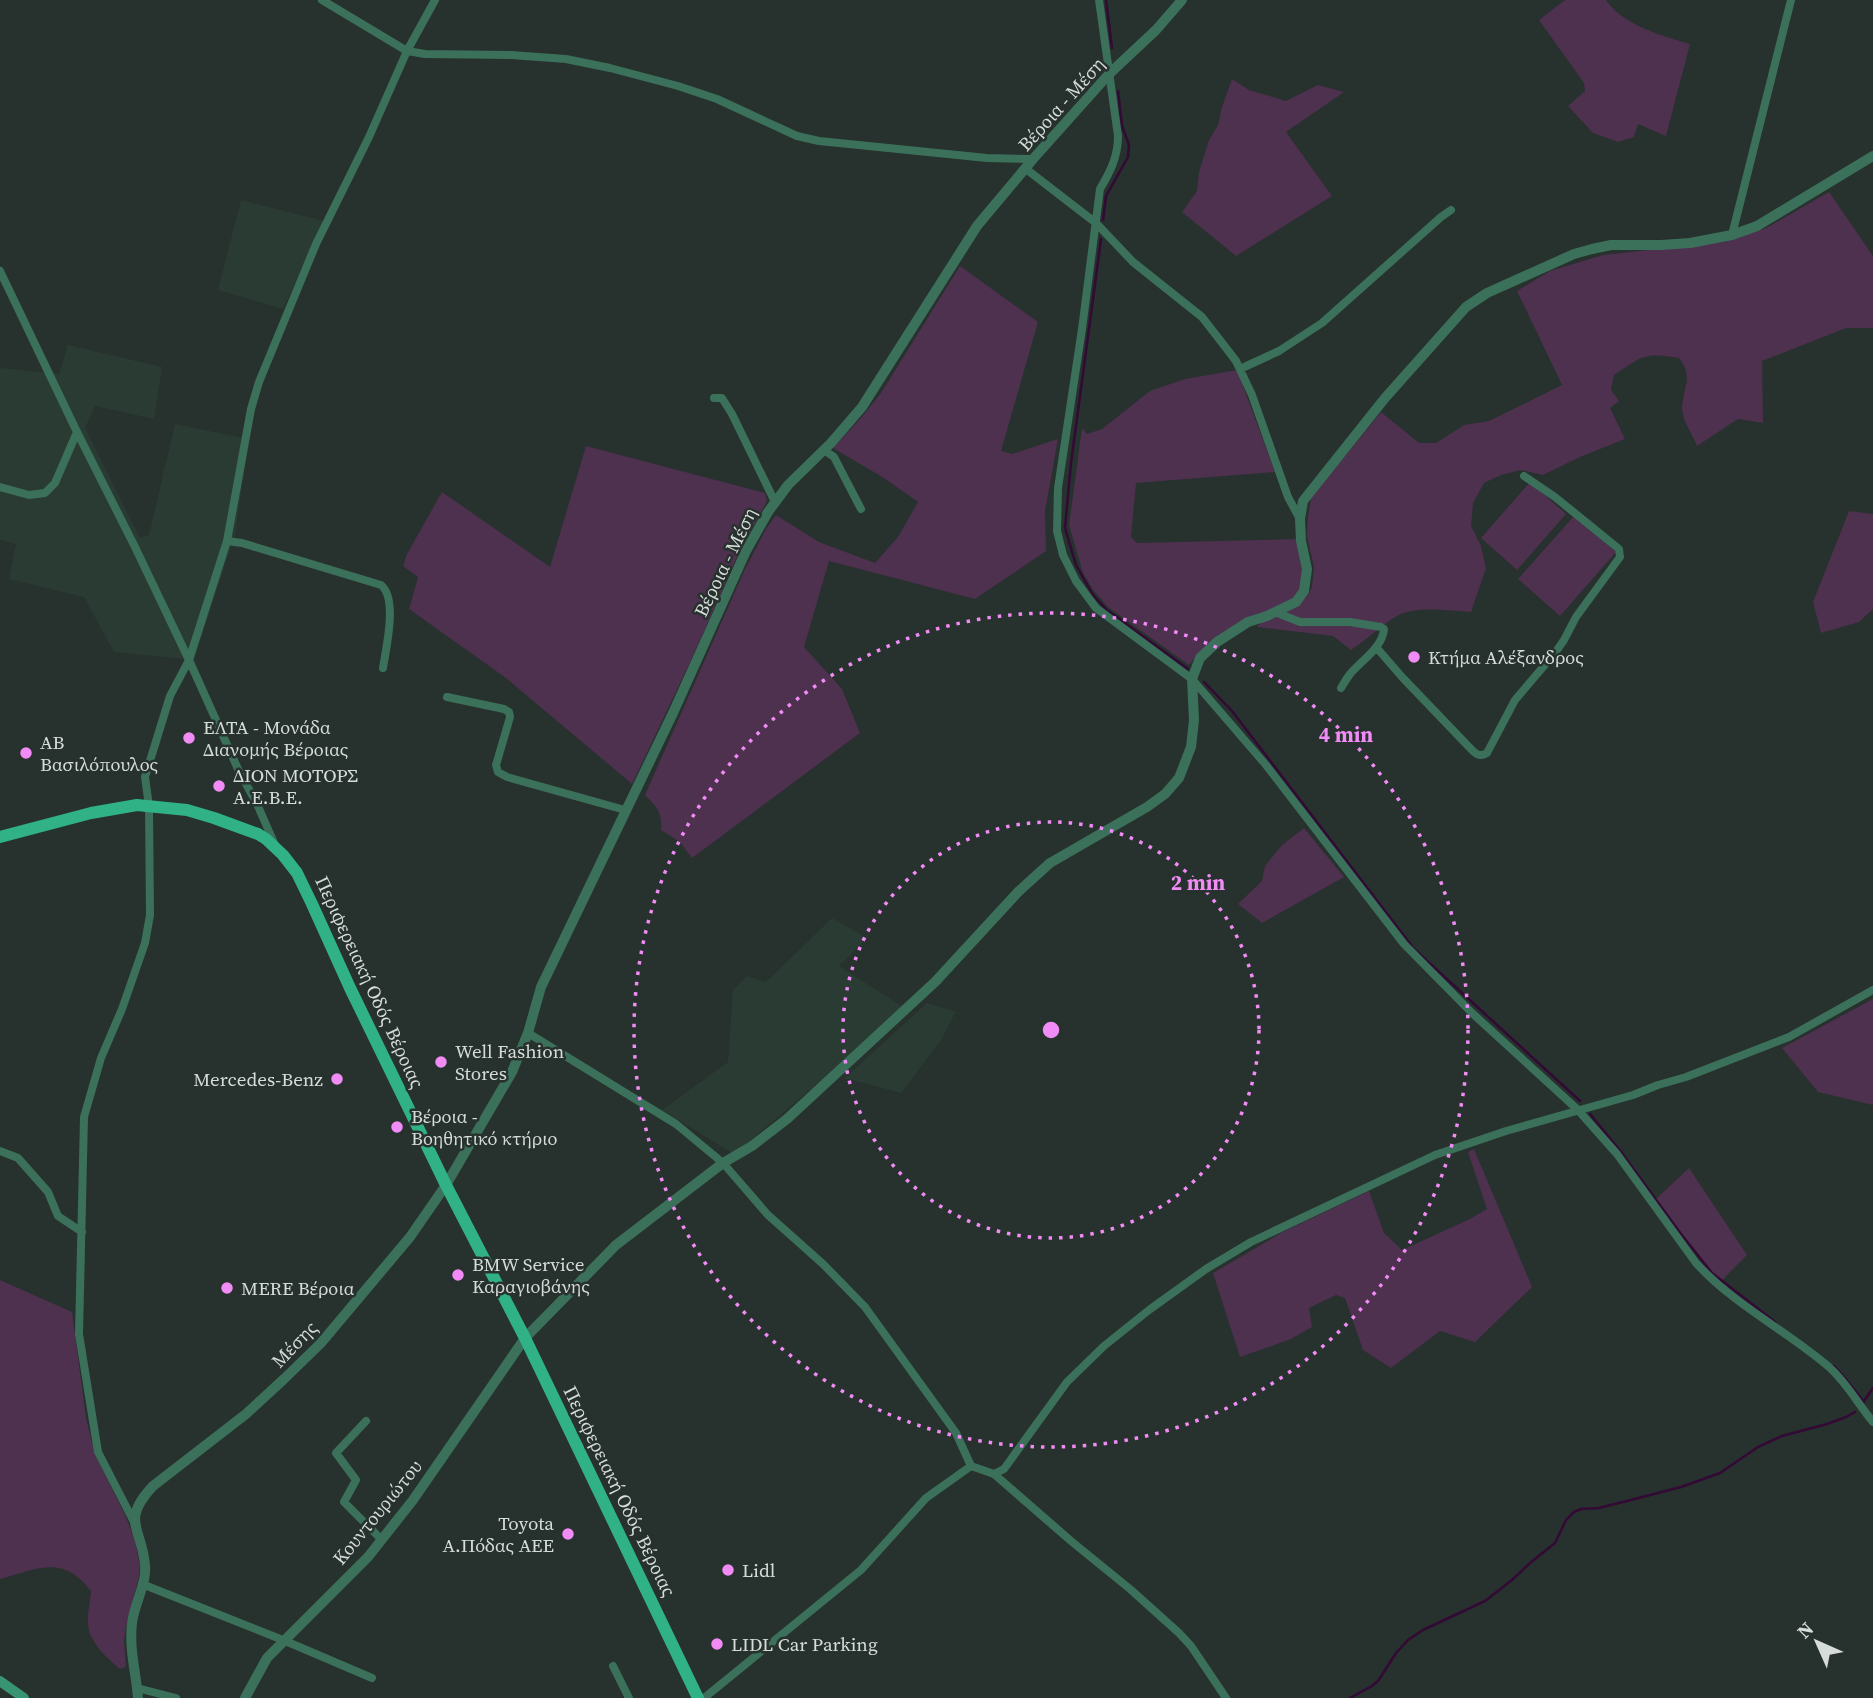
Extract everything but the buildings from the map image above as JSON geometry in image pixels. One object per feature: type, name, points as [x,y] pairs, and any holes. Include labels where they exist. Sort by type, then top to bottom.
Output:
[{"type":"main road","name":"Περιφερειακή Οδός Βέροιας","points":[[0,837],[91,813],[137,806],[187,810],[258,834],[276,848],[297,873],[446,1185],[525,1338],[698,1698]]},
{"type":"main road","points":[[0,1681],[24,1698]]},
{"type":"street","points":[[322,0],[407,51],[566,59],[678,86],[717,99],[808,139],[987,158],[1033,159]]},
{"type":"street","points":[[176,1698],[137,1693],[130,1644],[132,1619],[146,1567],[134,1522],[98,1452],[79,1334],[85,1116],[101,1058],[122,1009],[145,943],[150,915],[149,806],[145,777],[170,696],[189,660],[228,541],[251,409],[259,382],[316,244],[369,137],[407,51],[435,0]]},
{"type":"street","points":[[1098,0],[1118,152],[1100,190],[1058,488],[1057,531],[1063,555],[1076,581],[1096,608],[1192,679],[1266,765],[1404,944],[1472,1013],[1578,1110],[1617,1154],[1705,1273],[1721,1289],[1829,1368],[1849,1389],[1873,1422]]},
{"type":"street","name":"Βέροια - Μέση","points":[[446,1185],[512,1072],[541,987],[673,713],[747,551],[775,502],[862,407],[970,235],[1109,74],[1156,30],[1182,0]]},
{"type":"street","points":[[1732,235],[1791,0]]},
{"type":"street","points":[[1192,679],[1200,658],[1217,642],[1248,622],[1296,602],[1304,591],[1307,569],[1301,541],[1303,501],[1385,398],[1466,307],[1487,293],[1592,248],[1690,243],[1732,235],[1757,226],[1873,156]]},
{"type":"street","points":[[1026,169],[1096,223],[1133,262],[1202,317],[1240,369],[1252,395],[1288,497],[1300,519]]},
{"type":"street","points":[[1240,369],[1279,351],[1322,323],[1451,210]]},
{"type":"street","points":[[0,271],[135,547],[276,848]]},
{"type":"street","points":[[713,398],[722,398],[732,414],[775,502]]},
{"type":"street","points":[[0,487],[29,495],[44,492],[55,483],[77,432]]},
{"type":"street","points":[[824,450],[834,457],[862,509]]},
{"type":"street","points":[[1376,647],[1469,747],[1478,755],[1487,753],[1507,713],[1555,653],[1576,617],[1620,557],[1619,549],[1555,497],[1524,476]]},
{"type":"street","points":[[228,541],[242,542],[382,585],[386,589],[390,609],[383,668]]},
{"type":"street","points":[[1275,612],[1300,622],[1350,622],[1384,629],[1383,637],[1376,647],[1341,688]]},
{"type":"street","name":"Κουντουριώτου","points":[[244,1698],[267,1658],[368,1557],[413,1500],[525,1338],[616,1245],[723,1163],[770,1134],[910,1006],[1042,869],[1147,807],[1180,778],[1191,747],[1194,720],[1192,679]]},
{"type":"street","points":[[447,697],[509,712],[510,717],[496,765],[498,772],[507,777],[625,810]]},
{"type":"street","points":[[994,1474],[1004,1469],[1067,1382],[1104,1346],[1206,1269],[1251,1242],[1435,1155],[1506,1131],[1633,1095],[1789,1037],[1873,990]]},
{"type":"street","points":[[527,1033],[676,1124],[723,1163],[768,1215],[823,1264],[864,1307],[956,1433],[971,1466],[994,1474],[1179,1633],[1191,1646],[1226,1698]]},
{"type":"street","points":[[0,1151],[18,1158],[48,1192],[58,1216],[82,1232]]},
{"type":"street","name":"Μέσης","points":[[134,1522],[140,1500],[153,1486],[246,1414],[321,1343],[410,1237],[446,1185]]},
{"type":"street","points":[[366,1420],[336,1453],[356,1480],[344,1503],[382,1539]]},
{"type":"street","points":[[704,1698],[861,1570],[926,1498],[971,1466]]},
{"type":"street","points":[[142,1584],[372,1678]]},
{"type":"street","points":[[613,1666],[629,1698]]},
{"type":"shaded area","points":[[1565,0],[1606,0],[1613,9],[1633,23],[1690,44],[1666,136],[1638,124],[1634,137],[1618,142],[1593,133],[1568,106],[1585,91],[1584,83],[1539,20]]},
{"type":"shaded area","points":[[1232,79],[1249,90],[1286,101],[1318,85],[1344,92],[1286,132],[1332,196],[1236,256],[1182,212],[1197,191],[1199,172],[1209,140],[1218,125]]},
{"type":"shaded area","points":[[1829,192],[1873,256],[1873,328],[1846,328],[1762,361],[1763,423],[1738,419],[1697,446],[1682,413],[1687,376],[1683,364],[1679,358],[1658,355],[1644,357],[1614,375],[1611,390],[1619,401],[1610,408],[1625,439],[1543,475],[1521,470],[1484,483],[1473,503],[1471,526],[1481,546],[1486,568],[1471,612],[1432,610],[1404,613],[1351,650],[1333,636],[1257,627],[1260,623],[1297,607],[1308,595],[1312,587],[1314,567],[1307,536],[1311,498],[1381,412],[1419,443],[1436,443],[1464,425],[1489,421],[1562,385],[1517,291],[1550,271],[1603,255],[1724,242],[1766,228]]},
{"type":"shaded area","points":[[241,200],[324,221],[283,309],[218,290]]},
{"type":"shaded area","points":[[960,266],[1038,322],[1001,451],[1012,454],[1058,439],[1045,511],[1046,551],[975,599],[829,561],[804,647],[842,689],[860,733],[692,858],[680,842],[661,830],[658,810],[645,795],[745,569],[776,515],[819,542],[875,563],[898,537],[918,502],[833,448],[881,393]]},
{"type":"shaded area","points":[[68,345],[162,367],[154,419],[95,406],[85,428],[140,538],[149,535],[175,424],[249,439],[235,535],[194,660],[114,652],[84,597],[9,579],[16,544],[0,540],[0,368],[59,374]]},
{"type":"shaded area","points":[[1237,370],[1275,472],[1136,483],[1131,537],[1137,543],[1297,539],[1302,562],[1301,584],[1295,599],[1197,655],[1189,665],[1108,607],[1083,573],[1069,525],[1082,428],[1087,434],[1102,429],[1150,391],[1185,379]]},
{"type":"shaded area","points":[[586,446],[765,493],[767,501],[737,557],[632,784],[506,678],[409,609],[418,577],[403,566],[442,492],[550,567]]},
{"type":"shaded area","points":[[1530,482],[1566,514],[1517,570],[1481,538]]},
{"type":"shaded area","points":[[1849,511],[1873,514],[1873,609],[1859,622],[1821,633],[1813,602]]},
{"type":"shaded area","points":[[1574,516],[1616,552],[1560,616],[1518,579]]},
{"type":"shaded area","points":[[1304,828],[1344,877],[1262,923],[1238,904],[1262,881],[1265,866],[1282,845]]},
{"type":"shaded area","points":[[832,918],[867,938],[839,966],[903,1007],[872,1038],[734,1154],[662,1110],[728,1062],[733,990],[747,976],[766,982]]},
{"type":"shaded area","points":[[1873,999],[1873,1105],[1818,1092],[1782,1048]]},
{"type":"shaded area","points":[[927,1003],[956,1012],[941,1040],[901,1093],[845,1078]]},
{"type":"shaded area","points":[[1474,1149],[1532,1287],[1475,1342],[1440,1331],[1391,1368],[1363,1350],[1345,1298],[1336,1295],[1309,1308],[1312,1327],[1291,1339],[1240,1357],[1213,1273],[1283,1232],[1369,1191],[1384,1233],[1402,1250],[1470,1219],[1487,1209],[1468,1152]]},
{"type":"shaded area","points":[[1689,1168],[1747,1255],[1721,1281],[1707,1267],[1656,1199]]},
{"type":"shaded area","points":[[0,1280],[72,1312],[86,1418],[95,1455],[125,1515],[135,1540],[140,1567],[124,1641],[126,1667],[120,1669],[104,1655],[89,1631],[91,1591],[80,1579],[70,1572],[49,1567],[0,1579]]},
{"type":"waterway","points":[[1106,0],[1112,48]]},
{"type":"waterway","points":[[1103,220],[1106,196],[1128,157],[1129,145],[1122,126],[1118,91]]},
{"type":"waterway","points":[[1101,239],[1065,528],[1076,565],[1093,595],[1107,610],[1188,669]]},
{"type":"waterway","points":[[1204,682],[1232,711],[1414,949],[1580,1101]]},
{"type":"waterway","points":[[1590,1114],[1712,1273],[1775,1322]]},
{"type":"waterway","points":[[1834,1366],[1864,1402]]},
{"type":"waterway","points":[[1864,1401],[1873,1388]]},
{"type":"waterway","points":[[1350,1698],[1378,1681],[1408,1640],[1423,1630],[1485,1601],[1512,1580],[1555,1543],[1566,1520],[1574,1512],[1681,1487],[1720,1473],[1758,1447],[1782,1436],[1827,1424],[1855,1412]]},
{"type":"place","name":"Κτήμα Αλέξανδρος","points":[[1414,657]]},
{"type":"place","name":"ΕΛΤΑ - Μονάδα Διανομής Βέροιας","points":[[189,738]]},
{"type":"place","name":"ΑΒ Βασιλόπουλος","points":[[26,753]]},
{"type":"place","name":"ΔΙΟΝ ΜΟΤΟΡΣ Α.Ε.Β.Ε.","points":[[219,786]]},
{"type":"place","name":"Well Fashion Stores","points":[[441,1062]]},
{"type":"place","name":"Mercedes-Benz","points":[[337,1079]]},
{"type":"place","name":"Βέροια - Βοηθητικό κτήριο","points":[[397,1127]]},
{"type":"place","name":"BMW Service Καραγιοβάνης","points":[[458,1275]]},
{"type":"place","name":"MERE Βέροια","points":[[227,1288]]},
{"type":"place","name":"Toyota Α.Πόδας ΑΕΕ","points":[[568,1534]]},
{"type":"place","name":"Lidl","points":[[728,1570]]},
{"type":"place","name":"LIDL Car Parking","points":[[717,1644]]}]
